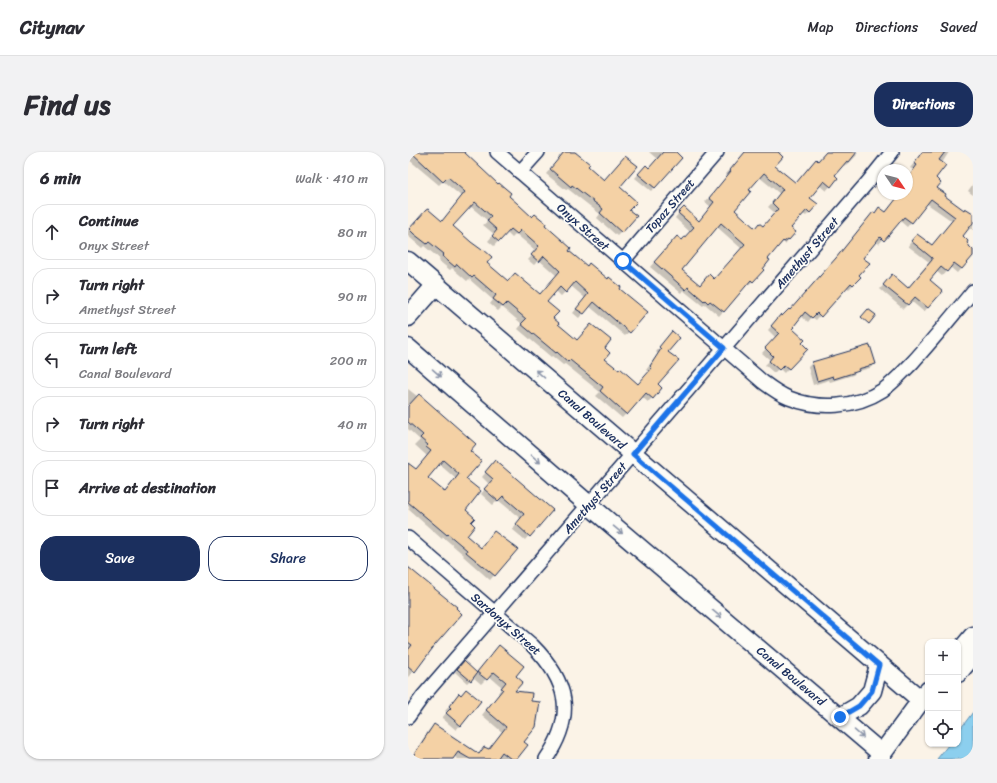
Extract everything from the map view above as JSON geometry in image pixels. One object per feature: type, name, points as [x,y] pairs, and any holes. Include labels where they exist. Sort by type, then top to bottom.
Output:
[{"type":"street","name":"Onyx Street","points":[[497,152],[763,382],[788,398],[818,405],[836,406],[856,402],[884,390],[920,354],[973,291]]},
{"type":"street","points":[[520,172],[538,152]]},
{"type":"street","name":"Topaz Street","points":[[623,261],[717,152]]},
{"type":"street","name":"Amethyst Street","points":[[408,717],[423,696],[494,613],[867,183],[892,152]]},
{"type":"street","name":"Canal Boulevard","points":[[408,261],[879,665],[925,697]]},
{"type":"street","points":[[408,317],[436,285]]},
{"type":"street","name":"Canal Boulevard","points":[[408,348],[589,505],[840,717],[880,756]]},
{"type":"street","name":"Sardonyx Street","points":[[408,538],[532,645],[553,670],[559,682],[564,702],[561,732],[553,749],[546,759]]},
{"type":"street","points":[[961,650],[973,636]]},
{"type":"street","points":[[961,669],[973,655]]},
{"type":"street","points":[[840,717],[859,706],[872,691],[879,665]]},
{"type":"street","points":[[880,756],[925,699]]},
{"type":"water","points":[[973,712],[973,759],[937,759],[947,747],[961,747],[961,728]]},
{"type":"building","points":[[411,152],[464,152],[498,184],[499,183],[511,193],[509,196],[532,217],[535,214],[546,223],[545,225],[571,248],[569,251],[587,266],[589,263],[608,279],[609,277],[621,287],[620,289],[648,312],[630,333],[594,302],[584,314],[576,309],[588,294],[575,282],[566,293],[560,287],[547,302],[559,312],[553,318],[577,340],[591,324],[611,340],[605,348],[610,353],[605,359],[619,370],[620,368],[638,384],[652,368],[650,366],[661,349],[659,347],[672,331],[680,338],[668,352],[679,360],[658,384],[662,388],[653,399],[646,393],[627,415],[600,391],[603,387],[570,360],[568,362],[557,352],[556,353],[521,324],[526,319],[507,303],[503,307],[493,299],[496,295],[474,276],[472,278],[457,264],[455,267],[442,256],[444,254],[429,242],[427,244],[409,229],[428,209],[442,221],[465,192],[448,177],[443,182]],"holes":[[[475,202],[491,216],[487,221],[497,230],[492,236],[499,242],[511,229],[517,234],[521,230],[539,246],[531,255],[539,262],[544,256],[560,271],[540,294],[515,273],[508,281],[487,263],[492,257],[483,249],[482,250],[471,242],[453,226]]]},
{"type":"building","points":[[564,152],[575,152],[590,164],[588,166],[604,180],[625,156],[638,166],[620,187],[637,202],[629,210],[637,216],[622,233],[600,213],[603,209],[572,185],[571,187],[550,169]]},
{"type":"building","points":[[663,152],[676,152],[682,158],[655,188],[638,174],[646,165],[649,168]]},
{"type":"building","points":[[745,152],[778,152],[783,157],[775,166],[796,183],[816,159],[818,161],[826,152],[857,152],[835,175],[838,178],[831,187],[824,181],[810,198],[818,204],[810,213],[807,210],[791,228],[796,232],[789,240],[783,241],[768,259],[770,260],[763,269],[764,270],[753,282],[751,280],[724,312],[710,301],[708,303],[705,300],[704,301],[688,287],[686,290],[654,262],[677,236],[682,240],[694,227],[678,213],[684,207],[699,221],[714,202],[709,198],[731,171],[730,170]],"holes":[[[764,173],[783,189],[772,203],[778,209],[763,226],[759,223],[755,228],[735,210],[751,191],[749,190]],[[721,223],[745,244],[714,279],[709,274],[700,285],[682,270]]]},
{"type":"building","points":[[922,152],[945,152],[939,160],[946,165],[936,178],[941,183],[937,188],[964,210],[965,208],[973,213],[973,223],[963,236],[973,250],[973,256],[962,269],[954,263],[947,272],[941,267],[930,280],[943,291],[928,308],[915,297],[908,305],[883,285],[892,274],[908,288],[932,260],[932,258],[911,241],[917,234],[932,245],[955,217],[931,199],[912,223],[904,217],[884,241],[880,237],[863,258],[870,263],[859,275],[861,277],[853,285],[851,283],[821,317],[817,313],[812,318],[805,312],[793,329],[805,340],[802,343],[808,349],[789,369],[784,365],[779,370],[769,361],[773,356],[765,348],[779,333],[771,326],[781,314],[782,316],[789,309],[790,310],[836,258],[873,212],[875,213],[879,207],[886,212],[895,200],[913,200],[913,171],[917,165],[914,163]]},
{"type":"building","points":[[868,309],[876,315],[869,324],[861,317]]},
{"type":"building","points":[[870,345],[876,364],[858,369],[859,371],[834,379],[833,376],[817,381],[812,362]]},
{"type":"building","points":[[419,394],[476,444],[470,451],[482,461],[466,479],[481,491],[466,510],[475,518],[471,522],[475,526],[467,536],[481,548],[494,531],[518,549],[495,576],[466,552],[467,550],[408,502],[408,463],[416,469],[431,451],[426,447],[428,445],[420,438],[423,435],[408,422],[408,406]],"holes":[[[443,460],[459,474],[445,492],[428,478]]]},
{"type":"building","points":[[495,460],[553,510],[530,537],[516,524],[524,514],[503,496],[498,501],[484,489],[493,479],[485,472]]},
{"type":"building","points":[[408,567],[457,607],[456,608],[462,614],[435,645],[415,672],[408,666],[408,650],[412,645],[408,642]]},
{"type":"building","points":[[499,645],[524,666],[516,676],[523,682],[515,691],[532,693],[531,701],[540,702],[536,727],[524,742],[528,745],[517,759],[511,759],[502,752],[497,759],[470,759],[458,752],[453,759],[411,759],[434,724],[479,754],[484,747],[489,749],[506,727],[486,710],[503,689],[501,688],[506,682],[494,672],[487,680],[477,672]]},
{"type":"building","points":[[464,661],[477,673],[471,681],[457,669]]},
{"type":"building","points":[[466,689],[481,701],[461,726],[446,713],[451,708],[449,706],[459,693],[461,695]]},
{"type":"route","points":[[623,261],[724,348],[633,454],[879,665],[872,691],[859,706],[840,717]]}]
